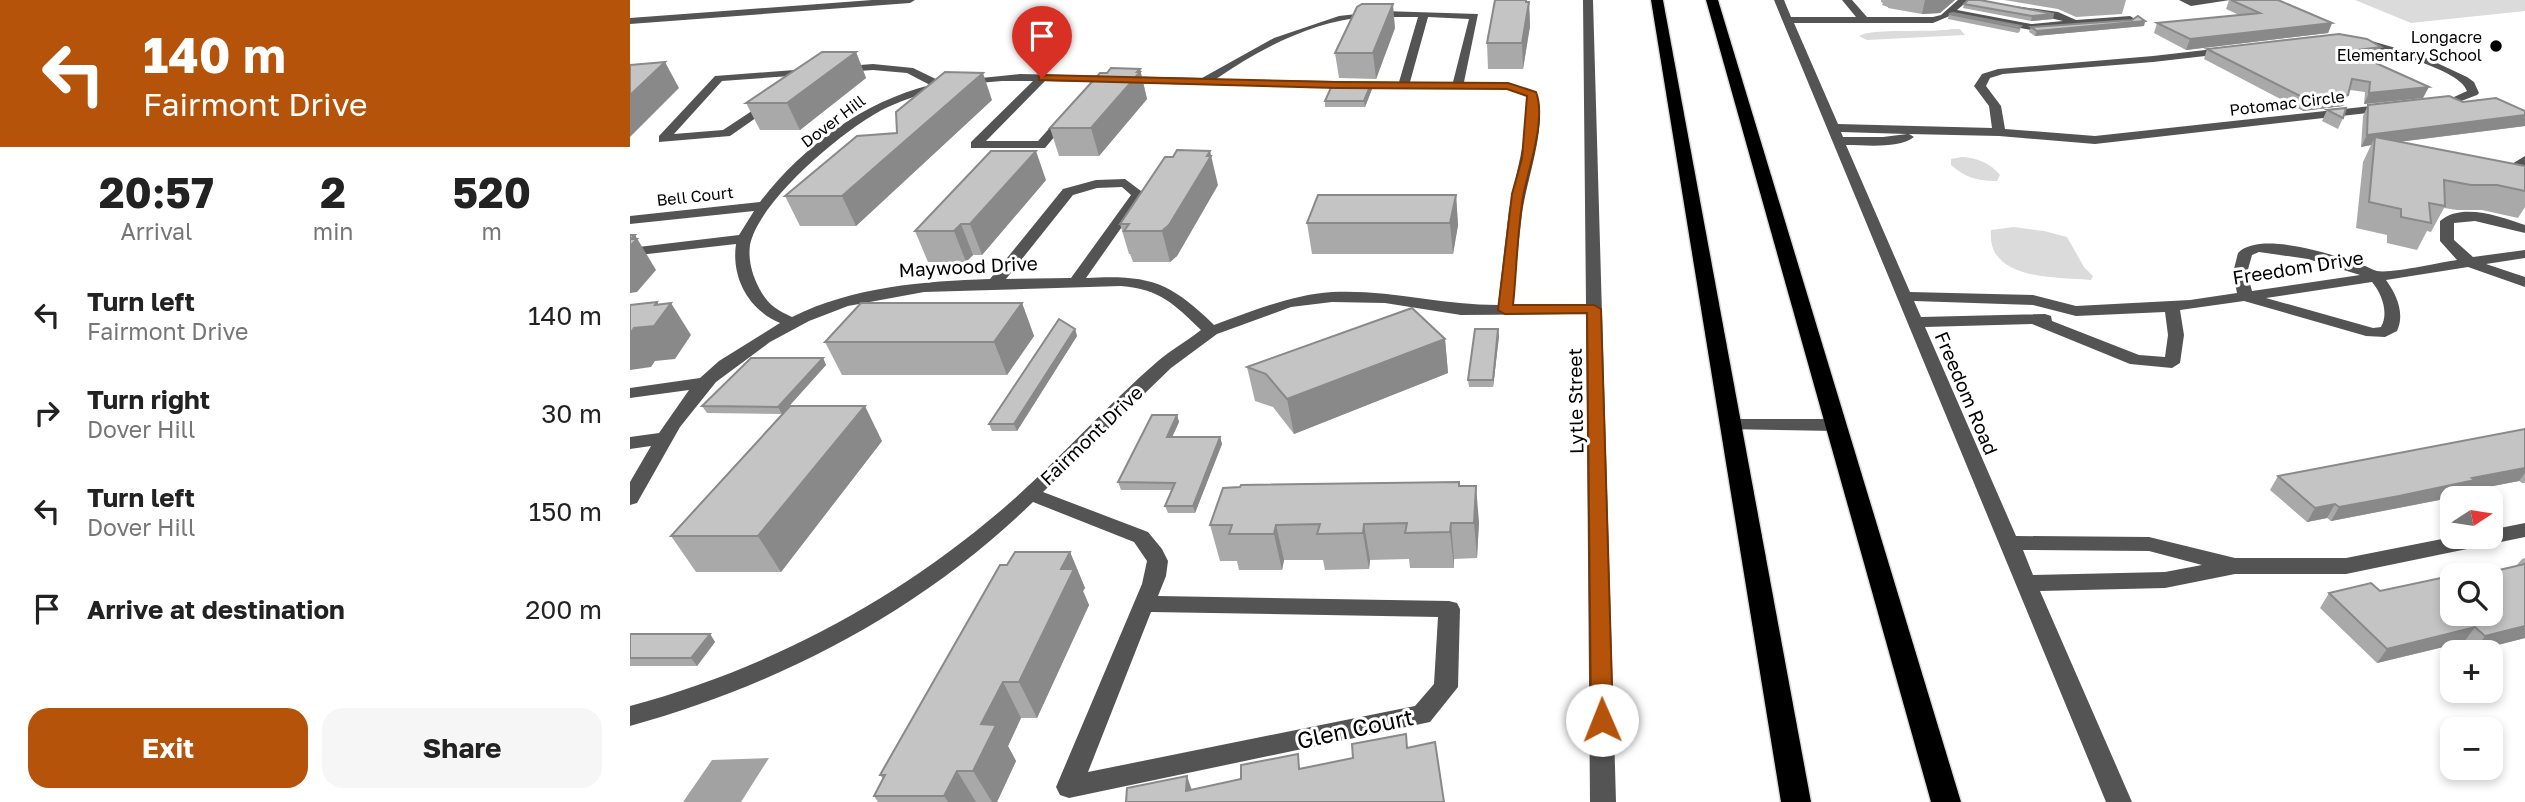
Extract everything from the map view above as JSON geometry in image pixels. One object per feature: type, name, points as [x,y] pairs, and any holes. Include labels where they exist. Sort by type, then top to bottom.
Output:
[{"type":"highway","points":[[1657,0],[1796,802]]},
{"type":"highway","points":[[1712,0],[1946,802]]},
{"type":"street","points":[[630,21],[910,0]]},
{"type":"street","name":"Lytle Street","points":[[1588,0],[1603,802]]},
{"type":"street","name":"Freedom Road","points":[[1779,0],[2119,802]]},
{"type":"street","points":[[1847,0],[1864,20]]},
{"type":"street","points":[[1787,20],[1933,20],[1944,18],[1964,0]]},
{"type":"street","points":[[2184,0],[2191,3],[2225,0]]},
{"type":"street","points":[[2010,6],[2058,15],[2074,24]]},
{"type":"street","points":[[1950,12],[2031,27],[2130,19]]},
{"type":"street","points":[[1403,86],[1424,14]]},
{"type":"street","points":[[1204,82],[1247,53],[1320,26],[1359,15],[1475,16],[1458,86]]},
{"type":"street","name":"Potomac Circle","points":[[1835,135],[1883,141],[1935,133],[1998,132],[2080,141],[2124,138],[2456,100],[2469,96],[2473,89],[2453,74],[2393,49],[2363,41],[2324,38],[2140,60],[2002,71],[1986,76],[1980,86],[1994,106],[1998,132]]},
{"type":"street","points":[[778,97],[726,133],[663,139],[719,78],[873,67],[909,70],[941,86]]},
{"type":"street","points":[[799,83],[820,69]]},
{"type":"street","points":[[1042,78],[975,145],[1041,145],[1074,108]]},
{"type":"street","name":"Dover Hill","points":[[744,239],[764,206],[787,178],[863,116],[896,100],[941,86],[985,79],[1042,78],[1095,84],[1204,82],[1520,88],[1528,90],[1534,97],[1528,158],[1513,225],[1505,310]]},
{"type":"street","points":[[2525,160],[2513,167],[2525,178]]},
{"type":"street","points":[[995,282],[1068,192],[1096,184],[1125,184],[1138,194],[1075,283]]},
{"type":"street","name":"Bell Court","points":[[630,220],[764,206]]},
{"type":"street","points":[[2525,229],[2475,218],[2453,217],[2447,221],[2447,241],[2470,262],[2525,282]]},
{"type":"street","points":[[630,252],[744,239],[742,271],[762,307],[790,322]]},
{"type":"street","points":[[2256,248],[2285,249],[2376,276],[2394,310],[2391,328],[2385,332],[2356,330],[2246,297],[2240,274],[2245,253],[2256,248]]},
{"type":"street","name":"Freedom Drive","points":[[1915,323],[2036,320],[2076,311],[2172,307],[2525,254]]},
{"type":"street","name":"Maywood Drive","points":[[630,498],[666,438],[704,383],[751,345],[790,322],[834,305],[895,290],[936,284],[1125,283],[1161,289],[1174,296],[1211,331]]},
{"type":"street","name":"Freedom Drive","points":[[1904,296],[2033,300],[2076,311]]},
{"type":"street","name":"Fairmont Drive","points":[[630,716],[689,700],[751,676],[870,616],[995,527],[1165,364],[1211,331],[1287,303],[1332,297],[1385,298],[1461,310],[1594,309]]},
{"type":"street","points":[[2036,320],[2136,360],[2172,363],[2176,335],[2172,307]]},
{"type":"street","points":[[630,393],[704,383]]},
{"type":"street","points":[[1731,425],[1835,425]]},
{"type":"street","points":[[630,443],[666,438]]},
{"type":"street","name":"Glen Court","points":[[1030,494],[1141,537],[1156,550],[1159,561],[1157,573],[1144,604],[1069,787],[1422,715],[1446,687],[1450,609],[1144,604]]},
{"type":"street","points":[[2503,534],[2525,530]]},
{"type":"street","points":[[2008,543],[2149,544],[2235,566]]},
{"type":"street","points":[[2025,583],[2165,580],[2235,566],[2346,566],[2440,547]]},
{"type":"shaded area","points":[[2355,0],[2525,0],[2525,11],[2411,23]]},
{"type":"shaded area","points":[[1960,29],[1965,35],[1867,40],[1859,36],[1875,32]]},
{"type":"shaded area","points":[[1962,157],[1988,164],[2000,175],[1997,181],[1972,178],[1951,165],[1951,159]]},
{"type":"shaded area","points":[[2014,227],[2067,237],[2084,267],[2093,276],[2091,280],[2043,276],[2011,267],[2000,259],[1992,247],[1991,230]]},
{"type":"shaded area","points":[[769,758],[741,802],[683,802],[712,760]]},
{"type":"building","points":[[1495,0],[1529,2],[1522,43],[1487,43]]},
{"type":"building","points":[[1968,0],[2054,14],[2032,16],[1964,4]]},
{"type":"building","points":[[2231,0],[2278,0],[2332,23],[2190,39],[2157,23],[2260,13]]},
{"type":"building","points":[[1362,4],[1393,4],[1373,53],[1335,53],[1357,7]]},
{"type":"building","points":[[1949,14],[2021,26],[2019,28]]},
{"type":"building","points":[[2138,16],[2145,21],[2037,31],[2031,27],[2132,20]]},
{"type":"building","points":[[2339,34],[2367,39],[2381,47],[2349,51],[2429,87],[2369,93],[2370,82],[2352,79],[2348,95],[2308,100],[2207,49]]},
{"type":"building","points":[[822,52],[856,52],[787,103],[746,103]]},
{"type":"building","points":[[665,62],[630,95],[630,65]]},
{"type":"building","points":[[1111,68],[1140,69],[1137,72],[1140,72],[1091,128],[1050,128],[1100,73],[1107,73]]},
{"type":"building","points":[[945,72],[983,73],[842,196],[785,196],[857,136],[897,133],[896,112]]},
{"type":"building","points":[[1333,83],[1371,84],[1364,101],[1325,101]]},
{"type":"building","points":[[2449,96],[2463,102],[2496,98],[2525,111],[2525,115],[2367,135],[2368,105]]},
{"type":"building","points":[[2346,108],[2343,118],[2327,110]]},
{"type":"building","points":[[2375,137],[2525,166],[2525,191],[2497,185],[2471,185],[2444,180],[2445,206],[2429,203],[2431,223],[2401,217],[2401,209],[2369,202]]},
{"type":"building","points":[[1177,150],[1210,151],[1207,156],[1211,156],[1169,225],[1162,231],[1124,231],[1129,224],[1120,224],[1165,157],[1173,157]]},
{"type":"building","points":[[991,151],[1036,151],[970,224],[961,224],[954,231],[915,231]]},
{"type":"building","points":[[1318,195],[1456,195],[1450,223],[1307,223]]},
{"type":"building","points":[[630,235],[635,235],[631,239],[637,239],[630,246]]},
{"type":"building","points":[[657,302],[655,305],[671,303],[654,326],[634,328],[630,334],[630,305]]},
{"type":"building","points":[[861,303],[1022,303],[994,342],[825,342]]},
{"type":"building","points":[[1412,308],[1445,339],[1287,399],[1266,374],[1247,367]]},
{"type":"building","points":[[1059,319],[1075,329],[1014,424],[989,424]]},
{"type":"building","points":[[1475,329],[1498,329],[1493,380],[1468,380]]},
{"type":"building","points":[[751,358],[823,358],[778,407],[702,406]]},
{"type":"building","points":[[790,406],[865,406],[758,536],[671,536]]},
{"type":"building","points":[[1152,415],[1177,415],[1167,437],[1220,437],[1193,506],[1165,506],[1175,483],[1118,482]]},
{"type":"building","points":[[2525,429],[2525,468],[2399,496],[2339,507],[2335,504],[2315,508],[2278,476]]},
{"type":"building","points":[[1459,482],[1459,486],[1476,486],[1474,523],[1451,523],[1450,532],[1405,533],[1407,523],[1364,524],[1363,533],[1317,534],[1320,524],[1276,525],[1274,534],[1229,534],[1232,525],[1210,525],[1223,488],[1241,485]]},
{"type":"building","points":[[1015,552],[1070,552],[1061,569],[1074,569],[1019,682],[1003,682],[981,724],[996,725],[973,771],[957,771],[944,796],[874,796],[885,775],[880,775],[1000,565],[1007,565]]},
{"type":"building","points":[[2525,564],[2525,626],[2485,636],[2475,627],[2387,649],[2329,593],[2371,583],[2380,591],[2440,578],[2440,626],[2503,626],[2503,569]]},
{"type":"building","points":[[630,634],[710,634],[691,658],[630,658]]},
{"type":"building","points":[[1406,734],[1407,748],[1435,742],[1444,802],[1126,802],[1127,788],[1187,776],[1186,791],[1241,779],[1241,765],[1298,754],[1299,769],[1353,758],[1352,744]]},
{"type":"place","name":"Longacre Elementary School","points":[[2496,46]]},
{"type":"route","points":[[1042,78],[1508,86],[1528,90],[1532,94],[1534,103],[1528,158],[1513,225],[1505,310],[1594,309],[1602,720]]}]
